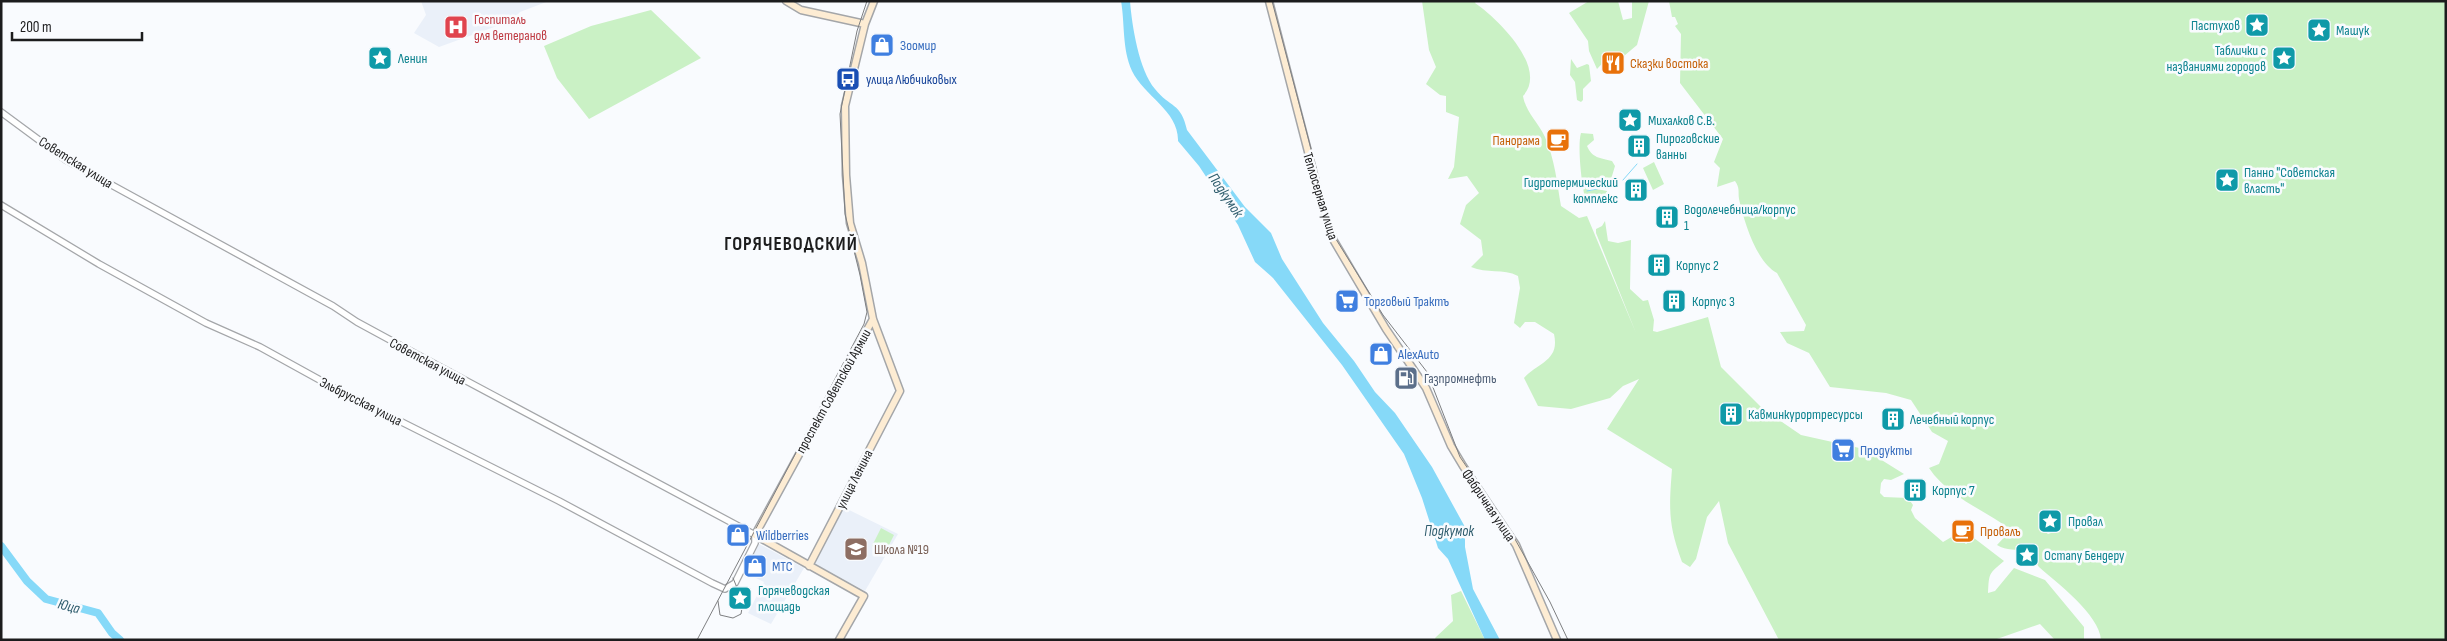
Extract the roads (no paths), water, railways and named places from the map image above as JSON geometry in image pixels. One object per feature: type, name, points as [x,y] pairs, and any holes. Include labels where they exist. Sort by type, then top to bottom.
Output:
[{"type":"main road","points":[[786,1],[801,10],[865,24]]},
{"type":"main road","name":"проспект Советской Армии","points":[[754,535],[873,319],[862,263],[850,223],[846,175],[845,106],[865,24],[874,1]]},
{"type":"main road","name":"Теплосерная улица","points":[[1269,1],[1321,202],[1334,241],[1386,329],[1416,372]]},
{"type":"main road","name":"улица Ленина","points":[[809,566],[900,391],[873,319]]},
{"type":"main road","name":"Фабричная улица","points":[[1416,372],[1430,396],[1451,446],[1516,545],[1556,640]]},
{"type":"main road","name":"Советская улица","points":[[754,535],[864,596],[839,640]]},
{"type":"street","name":"Советская улица","points":[[1,112],[66,160],[104,182],[333,306],[357,322],[754,535]]},
{"type":"street","name":"Эльбрусская улица","points":[[1,205],[99,264],[206,323],[260,347],[338,390],[551,497],[725,589]]},
{"type":"street","name":"проспект Советской Армии","points":[[725,589],[735,584],[755,543],[754,535]]},
{"type":"water","name":"Подкумок","points":[[1121,1],[1130,1],[1137,47],[1149,81],[1160,95],[1182,114],[1187,130],[1245,207],[1271,233],[1282,259],[1323,323],[1354,361],[1375,392],[1395,413],[1432,467],[1465,527],[1465,547],[1473,589],[1500,640],[1485,640],[1448,559],[1438,548],[1422,498],[1404,454],[1342,365],[1273,278],[1255,262],[1238,225],[1199,166],[1178,141],[1177,130],[1173,121],[1137,80],[1129,63],[1125,45]]},
{"type":"waterway","points":[[1623,180],[1637,164]]},
{"type":"waterway","points":[[1614,185],[1618,183]]},
{"type":"waterway","points":[[1587,191],[1611,186]]},
{"type":"waterway","name":"Юца","points":[[1,546],[27,581],[46,599],[98,613],[112,633],[120,640]]},
{"type":"tram line","points":[[697,640],[864,324],[867,312],[845,214],[840,114],[857,31],[867,1]]},
{"type":"tram line","points":[[1272,1],[1334,236],[1383,315],[1427,372],[1460,457],[1511,532],[1550,602],[1568,640]]},
{"type":"tram line","points":[[718,601],[720,615],[733,618],[741,614],[743,602],[733,578]]},
{"type":"place","name":"Пастухов","points":[[2257,25]]},
{"type":"place","name":"Госпиталь для ветеранов","points":[[456,27]]},
{"type":"place","name":"Машук","points":[[2319,30]]},
{"type":"place","name":"Зоомир","points":[[882,45]]},
{"type":"place","name":"Ленин","points":[[380,58]]},
{"type":"place","name":"Таблички с названиями городов","points":[[2284,58]]},
{"type":"place","name":"Сказки востока","points":[[1613,63]]},
{"type":"place","name":"улица Любчиковых","points":[[848,79]]},
{"type":"place","name":"Михалков С.В.","points":[[1630,120]]},
{"type":"place","name":"Панорама","points":[[1558,140]]},
{"type":"place","name":"Пироговские ванны","points":[[1639,146]]},
{"type":"place","name":"Панно \"Советская власть\"","points":[[2227,180]]},
{"type":"place","name":"Гидротермический комплекс","points":[[1636,190]]},
{"type":"place","name":"Водолечебница/корпус 1","points":[[1667,217]]},
{"type":"place","name":"Корпус 2","points":[[1659,265]]},
{"type":"place","name":"Торговый Трактъ","points":[[1347,301]]},
{"type":"place","name":"Корпус 3","points":[[1674,301]]},
{"type":"place","name":"AlexAuto","points":[[1381,354]]},
{"type":"place","name":"Газпромнефть","points":[[1406,378]]},
{"type":"place","name":"Кавминкурортресурсы","points":[[1731,414]]},
{"type":"place","name":"Лечебный корпус","points":[[1893,419]]},
{"type":"place","name":"Продукты","points":[[1843,450]]},
{"type":"place","name":"Корпус 7","points":[[1915,490]]},
{"type":"place","name":"Провал","points":[[2050,521]]},
{"type":"place","name":"Провалъ","points":[[1963,531]]},
{"type":"place","name":"Wildberries","points":[[738,535]]},
{"type":"place","name":"Школа №19","points":[[856,549]]},
{"type":"place","name":"Остапу Бендеру","points":[[2027,555]]},
{"type":"place","name":"МТС","points":[[755,566]]},
{"type":"place","name":"Горячеводская площадь","points":[[740,598]]},
{"type":"district","name":"ГОРЯЧЕВОДСКИЙ","points":[[791,243]]}]
